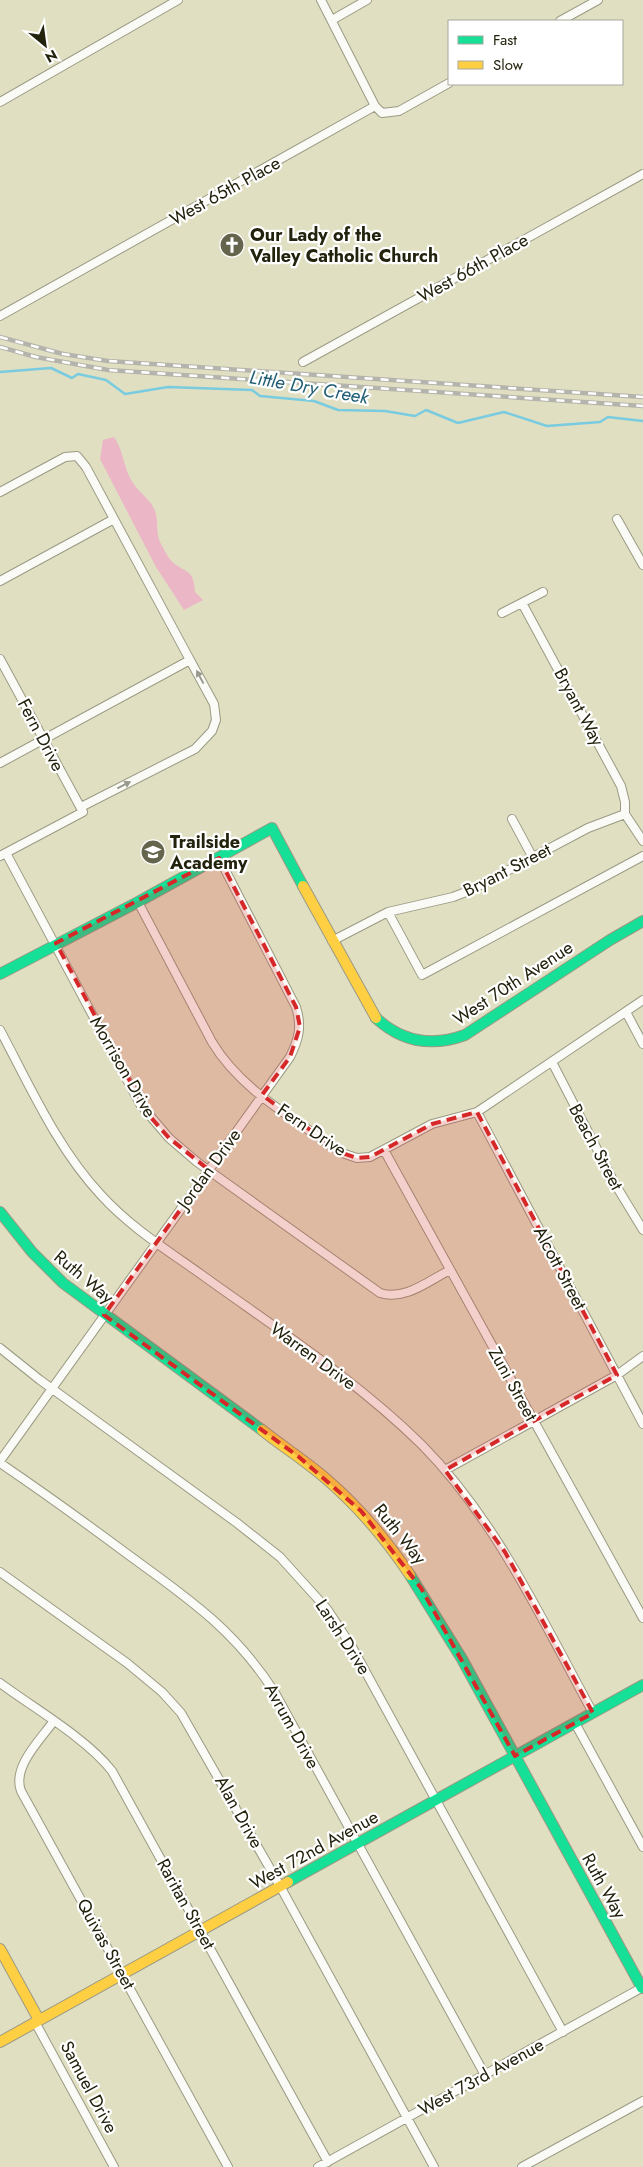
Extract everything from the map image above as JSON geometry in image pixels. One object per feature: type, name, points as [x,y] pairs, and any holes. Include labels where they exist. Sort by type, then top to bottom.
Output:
[{"type":"street","points":[[0,102],[178,0]]},
{"type":"street","points":[[321,0],[376,106],[382,113],[391,114],[448,84]]},
{"type":"street","points":[[332,20],[367,0]]},
{"type":"street","points":[[562,20],[598,0]]},
{"type":"street","name":"West 65th Place","points":[[0,316],[376,106]]},
{"type":"street","points":[[641,175],[643,184]]},
{"type":"street","name":"West 66th Place","points":[[303,362],[641,175]]},
{"type":"street","points":[[0,492],[64,457],[77,456],[86,467],[214,704],[216,720],[212,731],[195,749],[82,809],[3,854]]},
{"type":"street","points":[[0,581],[114,519]]},
{"type":"street","points":[[618,519],[643,564]]},
{"type":"street","points":[[502,613],[543,592]]},
{"type":"street","name":"Bryant Way","points":[[522,603],[621,786],[625,802],[625,814]]},
{"type":"street","name":"Fern Drive","points":[[0,659],[82,809]]},
{"type":"street","points":[[0,763],[190,660]]},
{"type":"street","points":[[625,814],[643,841]]},
{"type":"street","name":"Bryant Street","points":[[332,942],[388,912],[462,894],[588,828],[625,814]]},
{"type":"street","points":[[512,819],[533,858]]},
{"type":"street","name":"West 70th Avenue","points":[[218,858],[272,828],[365,1003],[378,1021],[395,1033],[413,1041],[438,1043],[457,1039],[485,1023],[610,940],[643,921]]},
{"type":"street","name":"Morrison Drive","points":[[3,854],[56,943],[125,1078],[147,1113],[174,1143],[380,1292],[391,1295],[403,1294],[450,1270]]},
{"type":"street","points":[[388,912],[422,975],[643,856]]},
{"type":"street","points":[[0,974],[218,858]]},
{"type":"street","name":"Jordan Drive","points":[[0,1462],[262,1096],[292,1052],[298,1038],[300,1021],[293,1000],[218,858]]},
{"type":"street","name":"Fern Drive","points":[[138,902],[217,1051],[236,1074],[262,1096],[350,1156],[362,1158],[384,1150],[432,1124],[477,1112],[643,1000]]},
{"type":"street","points":[[626,1012],[643,1044]]},
{"type":"street","name":"Warren Drive","points":[[0,1030],[73,1161],[112,1207],[157,1243],[357,1387],[401,1425],[445,1470],[474,1505],[505,1552],[594,1713]]},
{"type":"street","name":"Beach Street","points":[[552,1062],[615,1184],[643,1230]]},
{"type":"street","name":"Alcott Street","points":[[477,1112],[643,1424]]},
{"type":"street","name":"Zuni Street","points":[[384,1150],[643,1618]]},
{"type":"street","name":"Ruth Way","points":[[0,1212],[19,1237],[47,1268],[104,1315],[299,1457],[362,1512],[393,1548],[421,1588],[642,1988]]},
{"type":"street","name":"Larsh Drive","points":[[0,1348],[237,1523],[280,1557],[327,1609],[347,1640],[437,1800],[563,2032]]},
{"type":"street","points":[[445,1470],[617,1375],[643,1356]]},
{"type":"street","name":"Avrum Drive","points":[[0,1462],[198,1606],[233,1637],[259,1669],[275,1693],[484,2075]]},
{"type":"street","name":"Alan Drive","points":[[0,1572],[127,1664],[172,1702],[192,1728],[434,2167]]},
{"type":"street","name":"Raritan Street","points":[[0,1683],[96,1754],[112,1772],[328,2162]]},
{"type":"street","name":"West 72nd Avenue","points":[[0,2042],[643,1685]]},
{"type":"street","name":"Quivas Street","points":[[53,1722],[24,1764],[19,1777],[20,1786],[228,2167]]},
{"type":"street","points":[[575,1723],[643,1847]]},
{"type":"street","name":"Samuel Drive","points":[[0,1950],[114,2167]]},
{"type":"street","name":"West 73rd Avenue","points":[[318,2167],[642,1988]]},
{"type":"street","points":[[522,2167],[643,2101]]},
{"type":"highlighted area","points":[[219,858],[296,1007],[300,1027],[290,1057],[262,1095],[342,1153],[357,1158],[370,1157],[432,1124],[477,1112],[617,1375],[445,1470],[505,1552],[593,1713],[515,1756],[421,1588],[361,1511],[299,1457],[104,1315],[209,1170],[169,1138],[147,1113],[56,943]]},
{"type":"shaded area","points":[[114,437],[130,477],[154,509],[157,518],[158,537],[161,544],[169,558],[192,578],[195,592],[203,600],[184,610],[156,567],[100,459],[103,440]]},
{"type":"waterway","name":"Little Dry Creek","points":[[0,372],[51,368],[72,378],[78,374],[106,380],[125,394],[168,387],[252,390],[260,396],[314,401],[338,410],[385,411],[415,416],[426,410],[458,423],[504,412],[547,426],[600,422],[608,417],[643,421]]},
{"type":"railway","points":[[0,337],[63,354],[108,361],[643,397]]},
{"type":"railway","points":[[0,347],[36,357],[108,370],[643,406]]},
{"type":"traffic: fast","points":[[0,974],[138,902],[272,828],[303,886]]},
{"type":"traffic: fast","points":[[376,1018],[396,1032],[418,1040],[441,1041],[465,1035],[610,940],[643,921]]},
{"type":"traffic: fast","points":[[0,1212],[32,1252],[63,1283],[262,1430]]},
{"type":"traffic: fast","points":[[410,1575],[462,1659],[642,1988]]},
{"type":"traffic: fast","points":[[288,1882],[643,1685]]},
{"type":"traffic: slow","points":[[303,886],[376,1018]]},
{"type":"traffic: slow","points":[[262,1430],[316,1471],[348,1499],[391,1548],[410,1575]]},
{"type":"traffic: slow","points":[[0,2042],[288,1882]]},
{"type":"traffic: slow","points":[[0,1949],[39,2020]]},
{"type":"place","name":"Our Lady of the Valley Catholic Church","points":[[232,245]]},
{"type":"place","name":"Trailside Academy","points":[[153,852]]}]
